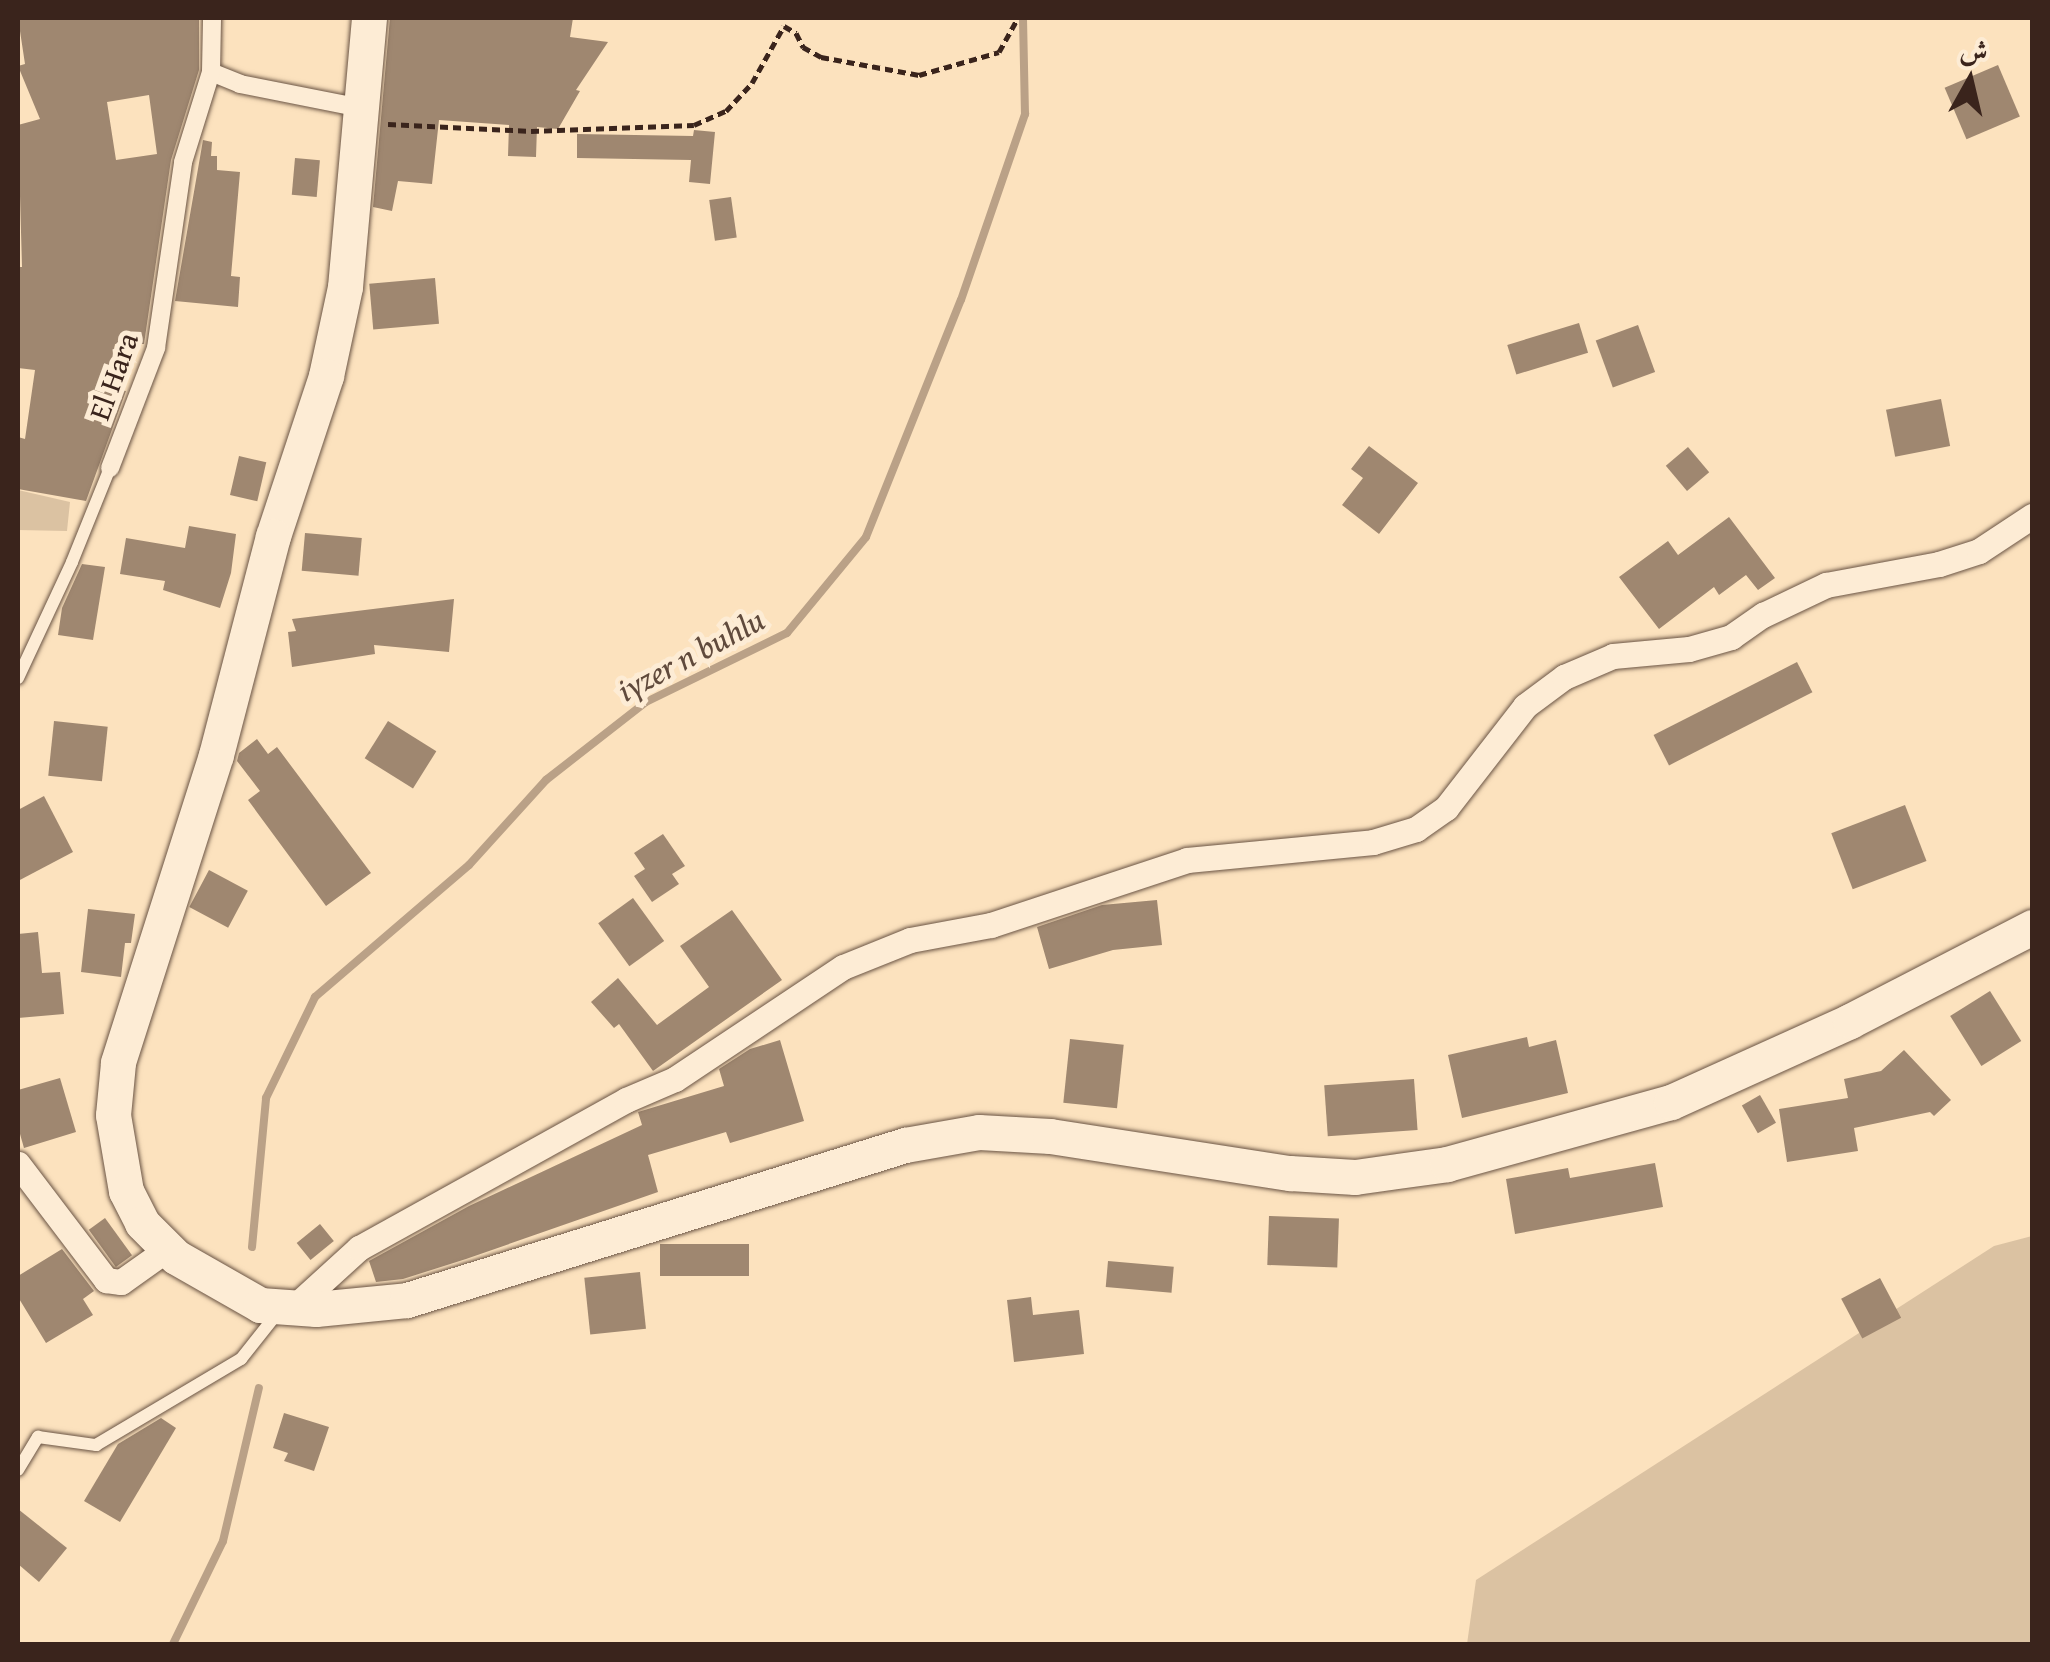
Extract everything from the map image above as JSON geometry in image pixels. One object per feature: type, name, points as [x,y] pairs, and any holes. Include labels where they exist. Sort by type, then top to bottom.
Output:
[{"type":"main road","points":[[369,18],[345,288],[326,376],[273,536],[216,755],[118,1064],[113,1115],[126,1191],[142,1223],[171,1253],[278,1308],[407,1300],[905,1146],[979,1132],[1050,1136],[1307,1174],[1355,1177],[1447,1164],[1671,1102],[1850,1021],[2032,926]]},
{"type":"street","name":"El Hara","points":[[110,468],[156,348],[183,162],[211,72],[212,18]]},
{"type":"street","points":[[211,72],[240,84],[360,116]]},
{"type":"street","points":[[278,1308],[358,1248],[626,1100],[674,1079],[843,967],[910,940],[991,924],[1187,860],[1373,842],[1416,829],[1446,808],[1526,706],[1564,677],[1613,656],[1689,649],[1731,637],[1763,615],[1826,585],[1966,555],[2032,516]]},
{"type":"street","points":[[18,1164],[106,1280],[121,1282],[171,1253]]},
{"type":"lane","name":"El Hara","points":[[18,678],[110,468]]},
{"type":"lane","points":[[18,1470],[38,1437],[96,1445],[241,1359],[278,1308]]},
{"type":"path","points":[[360,116],[531,130],[694,125],[726,111],[752,83],[784,26],[796,33],[804,47],[821,57],[919,75],[999,52],[1018,18]]},
{"type":"shaded area","points":[[18,490],[70,502],[67,531],[18,530]]},
{"type":"shaded area","points":[[2032,1236],[2032,1644],[1467,1644],[1476,1580],[1994,1246]]},
{"type":"building","points":[[18,18],[199,19],[199,70],[171,160],[144,344],[115,344],[108,388],[126,391],[86,501],[18,489],[18,437],[25,439],[35,370],[18,368],[18,267],[22,267],[18,125],[40,119],[18,66],[25,64]],"holes":[[[149,95],[157,154],[116,160],[107,102]]]},
{"type":"building","points":[[390,18],[573,18],[570,37],[608,42],[576,90],[580,91],[558,129],[537,127],[536,157],[508,156],[509,125],[439,120],[432,184],[398,181],[392,211],[373,207]]},
{"type":"building","points":[[1998,65],[2020,117],[1966,139],[1945,88]]},
{"type":"building","points":[[694,130],[715,132],[710,184],[689,182],[691,160],[577,158],[577,134],[693,136]]},
{"type":"building","points":[[203,140],[212,142],[211,156],[217,156],[217,170],[240,172],[231,276],[240,277],[238,307],[175,301]]},
{"type":"building","points":[[295,158],[320,160],[317,197],[292,195]]},
{"type":"building","points":[[731,197],[737,238],[715,241],[709,200]]},
{"type":"building","points":[[435,278],[439,324],[373,330],[369,284]]},
{"type":"building","points":[[1579,323],[1588,353],[1516,375],[1507,345]]},
{"type":"building","points":[[1638,325],[1655,372],[1613,387],[1596,340]]},
{"type":"building","points":[[1941,399],[1950,446],[1895,457],[1886,410]]},
{"type":"building","points":[[1369,446],[1418,483],[1379,534],[1342,505],[1363,478],[1351,469]]},
{"type":"building","points":[[1688,447],[1709,472],[1687,491],[1666,466]]},
{"type":"building","points":[[239,456],[266,462],[257,501],[230,495]]},
{"type":"building","points":[[1729,517],[1775,578],[1758,590],[1746,575],[1719,595],[1714,587],[1659,629],[1619,577],[1668,541],[1678,555]]},
{"type":"building","points":[[189,526],[236,534],[231,573],[220,608],[163,590],[165,581],[120,574],[126,538],[185,548]]},
{"type":"building","points":[[305,533],[362,538],[358,576],[302,571]]},
{"type":"building","points":[[82,564],[105,567],[93,640],[58,635],[62,608]]},
{"type":"building","points":[[454,599],[449,652],[374,645],[375,654],[292,667],[288,632],[296,631],[292,619]]},
{"type":"building","points":[[1797,662],[1812,692],[1669,765],[1654,735]]},
{"type":"building","points":[[54,721],[108,727],[102,781],[48,776]]},
{"type":"building","points":[[388,721],[436,751],[413,789],[365,758]]},
{"type":"building","points":[[257,739],[268,754],[277,747],[371,873],[326,906],[248,800],[260,791],[237,761],[239,753]]},
{"type":"building","points":[[44,796],[73,852],[18,881],[18,810]]},
{"type":"building","points":[[1905,805],[1927,861],[1853,889],[1831,833]]},
{"type":"building","points":[[663,834],[685,866],[672,874],[679,884],[652,902],[634,876],[645,869],[634,853]]},
{"type":"building","points":[[209,870],[248,891],[228,928],[189,907]]},
{"type":"building","points":[[633,898],[664,941],[629,966],[598,923]]},
{"type":"building","points":[[1157,900],[1162,945],[1113,950],[1049,969],[1037,927],[1102,905]]},
{"type":"building","points":[[88,909],[135,914],[131,943],[125,943],[121,977],[81,972]]},
{"type":"building","points":[[732,910],[782,980],[653,1071],[619,1024],[614,1028],[591,1002],[618,978],[657,1025],[709,987],[680,946]]},
{"type":"building","points":[[38,932],[42,973],[60,972],[64,1014],[18,1018],[18,934]]},
{"type":"building","points":[[1990,991],[2021,1041],[1981,1066],[1950,1016]]},
{"type":"building","points":[[1527,1037],[1529,1047],[1556,1040],[1568,1093],[1462,1118],[1448,1055]]},
{"type":"building","points":[[1070,1039],[1124,1045],[1117,1108],[1063,1103]]},
{"type":"building","points":[[780,1040],[804,1121],[730,1143],[726,1132],[648,1155],[658,1192],[466,1259],[403,1279],[376,1282],[369,1261],[469,1206],[642,1125],[638,1112],[724,1086],[719,1069],[750,1049]]},
{"type":"building","points":[[1904,1050],[1951,1100],[1934,1116],[1930,1112],[1854,1128],[1858,1151],[1787,1162],[1779,1109],[1848,1098],[1844,1079],[1881,1071]]},
{"type":"building","points":[[60,1078],[76,1132],[24,1148],[18,1127],[18,1090]]},
{"type":"building","points":[[1414,1079],[1418,1130],[1328,1136],[1324,1085]]},
{"type":"building","points":[[1760,1095],[1776,1123],[1758,1133],[1742,1106]]},
{"type":"building","points":[[1655,1163],[1663,1207],[1515,1234],[1506,1179],[1568,1168],[1570,1178]]},
{"type":"building","points":[[1269,1216],[1339,1218],[1337,1267],[1267,1265]]},
{"type":"building","points":[[105,1218],[132,1255],[116,1267],[89,1230]]},
{"type":"building","points":[[320,1224],[334,1241],[311,1260],[297,1243]]},
{"type":"building","points":[[660,1244],[749,1244],[749,1276],[660,1276]]},
{"type":"building","points":[[62,1249],[94,1291],[83,1299],[93,1315],[46,1343],[18,1297],[18,1276]]},
{"type":"building","points":[[1108,1261],[1174,1267],[1171,1293],[1106,1287]]},
{"type":"building","points":[[640,1272],[646,1329],[590,1335],[584,1278]]},
{"type":"building","points":[[1880,1278],[1901,1318],[1862,1338],[1841,1299]]},
{"type":"building","points":[[1031,1297],[1033,1315],[1079,1310],[1084,1354],[1014,1362],[1007,1300]]},
{"type":"building","points":[[284,1413],[329,1427],[314,1471],[284,1461],[288,1453],[273,1448]]},
{"type":"building","points":[[161,1418],[176,1428],[120,1522],[84,1501],[118,1444]]},
{"type":"building","points":[[18,1509],[67,1548],[39,1582],[18,1564]]},
{"type":"waterway","name":"iγzer n buhlu","points":[[252,1247],[266,1098],[315,997],[469,865],[546,780],[646,702],[787,633],[866,537],[961,300],[1025,114],[1023,18]]},
{"type":"waterway","name":"iγzer n buhlu","points":[[173,1644],[223,1541],[259,1388]]}]
